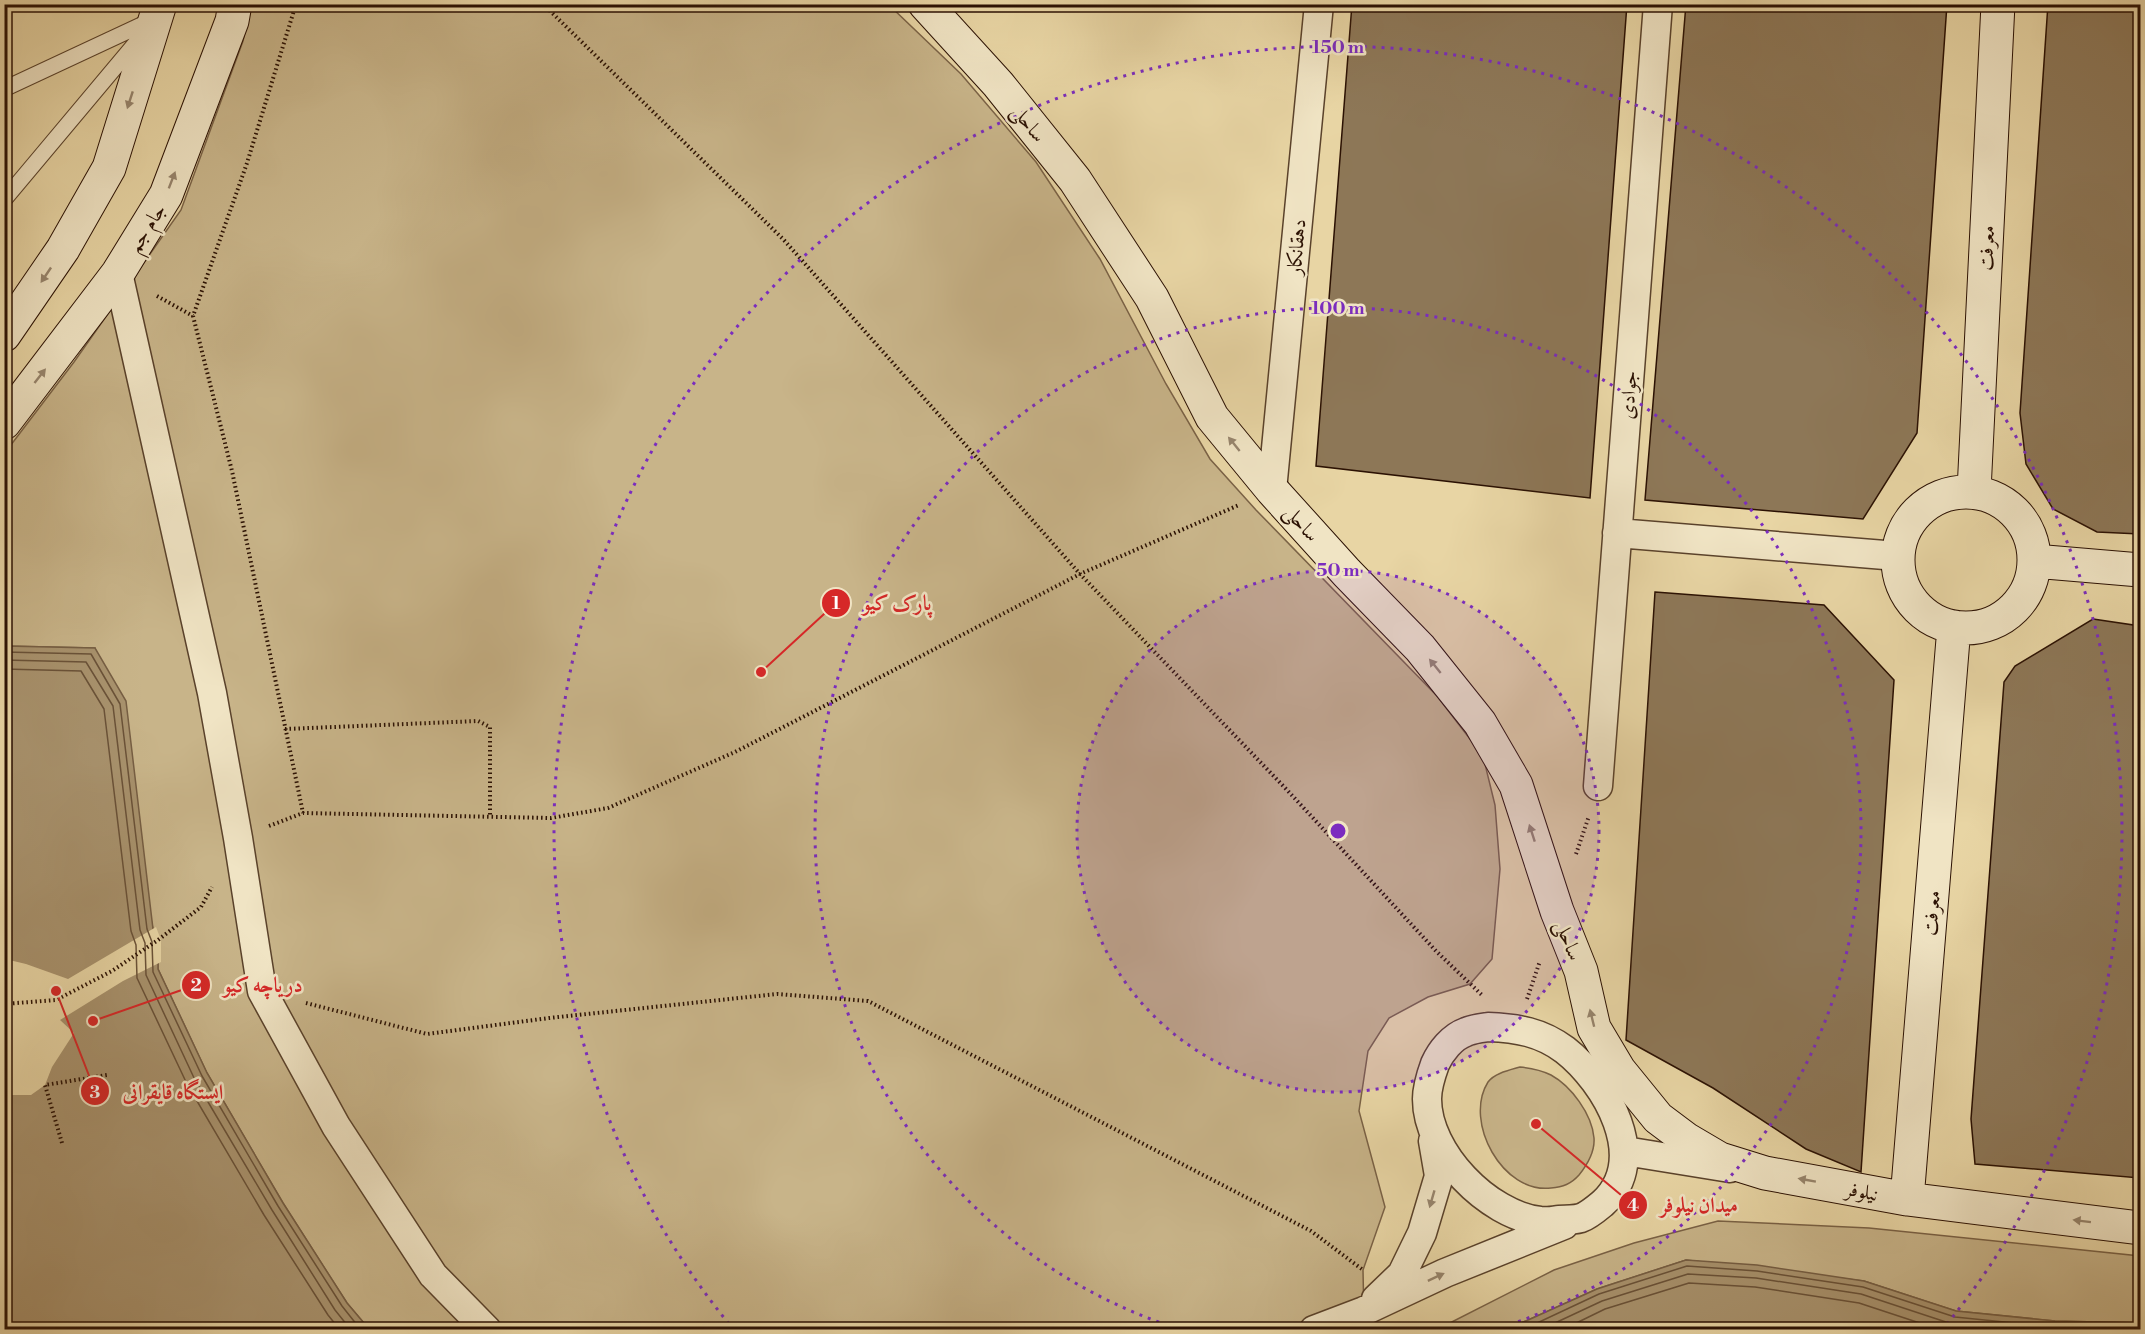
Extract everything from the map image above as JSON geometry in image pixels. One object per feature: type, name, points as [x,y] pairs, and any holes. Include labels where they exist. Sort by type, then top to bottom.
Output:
[{"type":"street","name":"جام جم","points":[[4,423],[118,273],[166,195],[232,21],[235,4]]},
{"type":"street","name":"ساحلی","points":[[925,4],[998,84],[1075,180],[1152,298],[1212,417],[1272,490],[1347,573],[1420,648],[1480,723],[1516,785],[1557,911],[1581,971],[1594,1028],[1619,1070]]},
{"type":"street","name":"دهقانکار","points":[[1272,490],[1319,4]]},
{"type":"street","name":"جوادی","points":[[1598,786],[1658,4]]},
{"type":"street","name":"معرفت","points":[[1974,491],[1998,4]]},
{"type":"street","points":[[4,335],[63,249],[109,168],[158,11]]},
{"type":"street","points":[[118,273],[212,693],[262,991],[336,1126],[426,1265],[433,1275],[487,1329]]},
{"type":"street","points":[[1974,491],[1993,496],[2010,507],[2024,523],[2032,541],[2034,561],[2030,584],[2018,604],[2000,619],[1977,627],[1954,627],[1935,621],[1919,610],[1906,594],[1899,576],[1897,556],[1902,534],[1914,515],[1922,508],[1951,492],[1974,491]]},
{"type":"street","points":[[1617,533],[1897,556]]},
{"type":"street","points":[[2034,561],[2140,570]]},
{"type":"street","name":"معرفت","points":[[1907,1199],[1954,627]]},
{"type":"street","points":[[1314,1329],[1364,1311],[1445,1273],[1580,1219],[1594,1211],[1612,1195],[1621,1174],[1625,1151],[1619,1126],[1597,1082],[1565,1050],[1543,1037],[1517,1028],[1488,1027],[1465,1032],[1451,1041],[1439,1055],[1430,1078],[1427,1100],[1439,1176],[1422,1233],[1402,1274],[1364,1311]]},
{"type":"street","name":"نیلوفر","points":[[1619,1070],[1658,1118],[1686,1139],[1720,1159],[1765,1173],[1907,1199],[2140,1228]]},
{"type":"street","points":[[1427,1100],[1432,1127],[1444,1153],[1464,1179],[1488,1200],[1512,1214],[1540,1221],[1580,1219]]},
{"type":"street","points":[[1625,1151],[1765,1173]]},
{"type":"lane","points":[[4,88],[158,11]]},
{"type":"lane","points":[[4,200],[158,11]]},
{"type":"path","points":[[296,4],[247,162],[193,316],[232,471],[303,813]]},
{"type":"path","points":[[543,4],[783,239],[1080,574],[1288,791],[1436,951],[1517,1028]]},
{"type":"path","points":[[4,1004],[56,1000],[112,971],[158,940],[201,907],[238,838],[303,813],[551,818],[608,808],[735,752],[1080,574],[1272,490]]},
{"type":"path","points":[[285,729],[478,721],[490,727],[490,815]]},
{"type":"path","points":[[262,991],[427,1034],[549,1018],[777,994],[868,1001],[1311,1232],[1363,1270]]},
{"type":"path","points":[[62,1143],[45,1085],[107,1074]]},
{"type":"shaded area","points":[[251,5],[889,5],[961,74],[1036,162],[1100,259],[1166,384],[1210,459],[1256,510],[1437,696],[1483,756],[1495,805],[1500,869],[1492,959],[1470,984],[1428,997],[1389,1018],[1368,1051],[1359,1111],[1385,1207],[1363,1270],[1364,1320],[1413,1329],[369,1329],[347,1303],[283,1203],[207,1073],[158,969],[158,940],[153,929],[95,648],[5,646],[4,454],[74,362],[181,210],[243,41]]},
{"type":"shaded area","points":[[1520,1067],[1543,1072],[1559,1080],[1573,1093],[1589,1120],[1594,1138],[1592,1153],[1579,1175],[1563,1186],[1533,1187],[1517,1180],[1503,1168],[1484,1135],[1481,1116],[1482,1098],[1488,1082],[1499,1074]]},
{"type":"shaded area","points":[[1718,1221],[1869,1228],[2140,1256],[2140,1323],[2055,1321],[1956,1311],[1864,1281],[1686,1260],[1597,1289],[1508,1329],[1436,1330],[1554,1270],[1634,1243]]},
{"type":"water","points":[[5,646],[95,648],[126,701],[153,929],[158,940],[158,969],[207,1073],[283,1203],[347,1303],[369,1329],[5,1330]]},
{"type":"water","points":[[1686,1260],[1757,1265],[1864,1281],[1956,1311],[2055,1321],[2140,1323],[2140,1329],[1508,1329],[1597,1289]]},
{"type":"pier","points":[[156,927],[161,940],[161,962],[123,981],[60,1020],[74,1033],[52,1067],[45,1085],[31,1095],[5,1095],[5,959],[68,979]]},
{"type":"building","points":[[1352,4],[1627,4],[1590,498],[1316,466]]},
{"type":"building","points":[[1686,4],[1947,4],[1917,433],[1863,519],[1645,500]]},
{"type":"building","points":[[2048,4],[2140,4],[2140,534],[2097,532],[2053,509],[2026,464],[2020,413]]},
{"type":"building","points":[[1655,592],[1824,605],[1894,680],[1861,1172],[1806,1149],[1713,1088],[1626,1040]]},
{"type":"building","points":[[2093,619],[2140,626],[2140,1178],[1975,1164],[1971,1119],[2004,682],[2015,666]]},
{"type":"place","name":"پارک کیو","points":[[761,672]]},
{"type":"place","name":"ایستگاه قایقرانی","points":[[56,991]]},
{"type":"place","name":"دریاچه کیو","points":[[93,1021]]},
{"type":"place","name":"میدان نیلوفر","points":[[1536,1124]]}]
